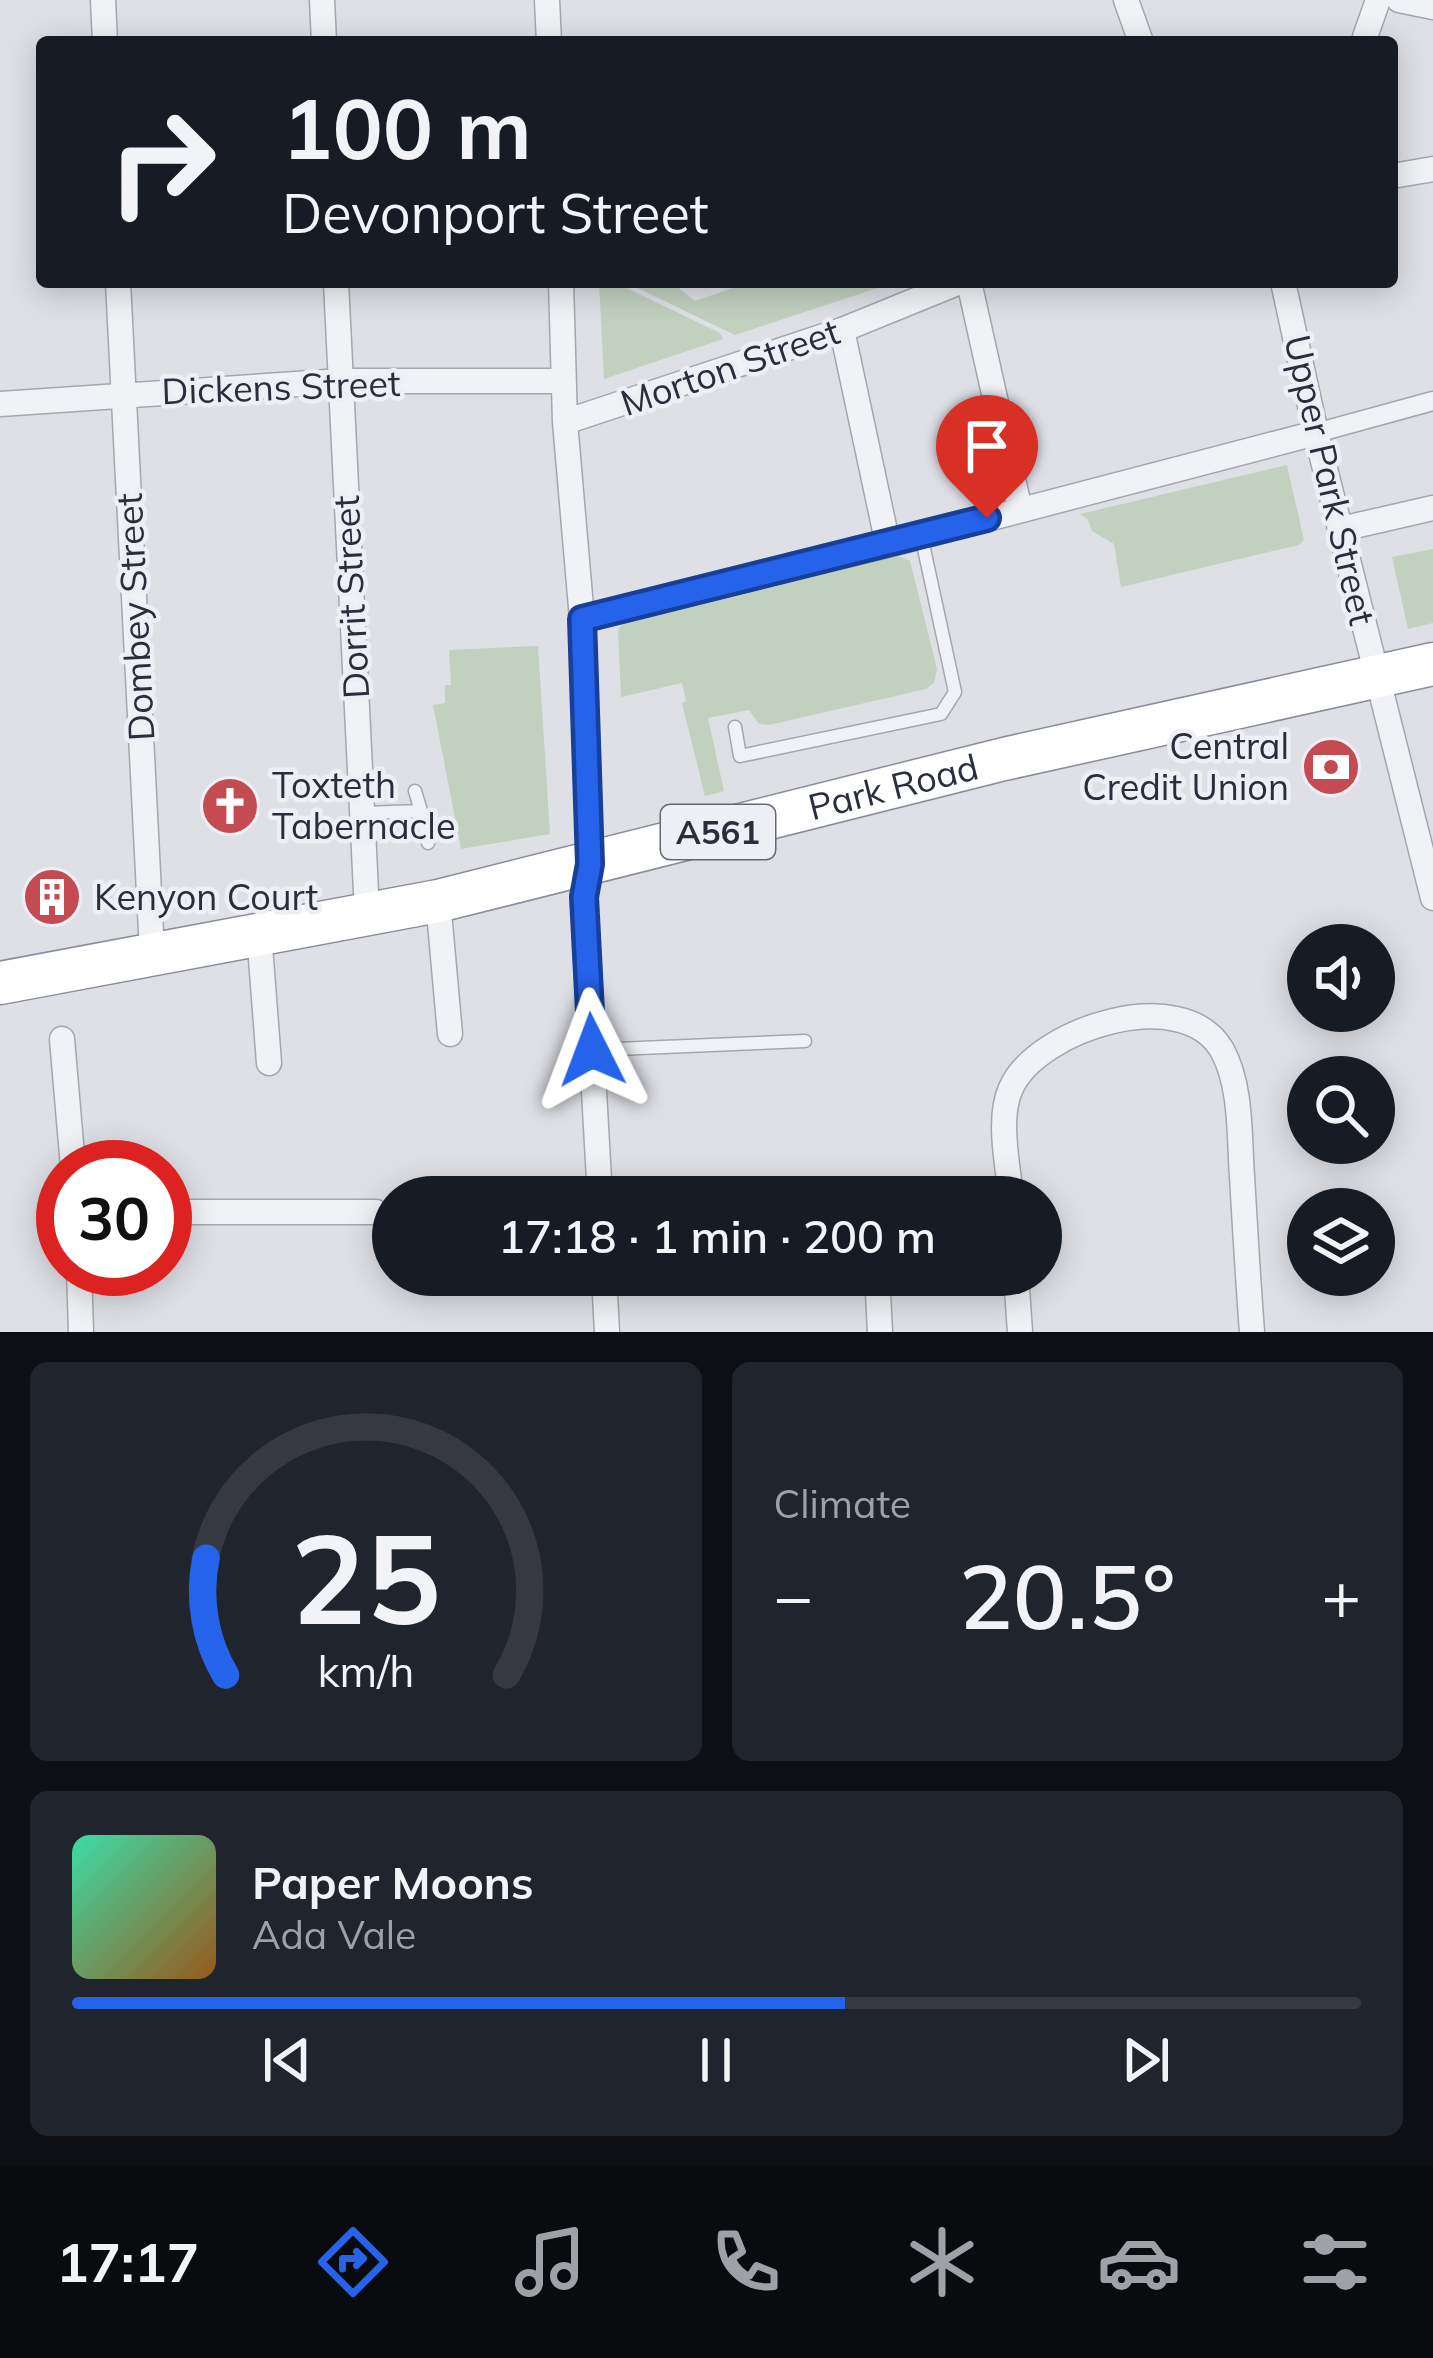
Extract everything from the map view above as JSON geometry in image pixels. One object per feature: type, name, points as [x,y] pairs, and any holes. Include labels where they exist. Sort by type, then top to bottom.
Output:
[{"type":"highway","name":"Park Road","points":[[0,983],[438,901],[1004,759],[1433,664]]},
{"type":"street","points":[[103,0],[105,36]]},
{"type":"street","points":[[322,0],[324,36]]},
{"type":"street","points":[[547,0],[549,36]]},
{"type":"street","points":[[1365,36],[1378,0]]},
{"type":"street","points":[[1400,0],[1433,8]]},
{"type":"street","points":[[1134,4],[1141,36]]},
{"type":"street","points":[[1398,175],[1433,169]]},
{"type":"street","name":"Dombey Street","points":[[118,288],[152,952]]},
{"type":"street","name":"Dorrit Street","points":[[336,288],[368,912]]},
{"type":"street","points":[[561,288],[565,422],[582,619],[590,864],[584,897],[599,1176]]},
{"type":"street","name":"Morton Street","points":[[565,422],[842,330],[945,288]]},
{"type":"street","points":[[958,288],[1020,510]]},
{"type":"street","name":"Upper Park Street","points":[[1284,288],[1433,898]]},
{"type":"street","points":[[842,330],[888,545]]},
{"type":"street","name":"Dickens Street","points":[[0,404],[341,381],[563,381]]},
{"type":"street","points":[[582,619],[888,545],[1433,401]]},
{"type":"street","points":[[1341,530],[1433,508]]},
{"type":"street","points":[[438,901],[449,1034]]},
{"type":"street","points":[[259,933],[269,1063]]},
{"type":"street","points":[[1009,1176],[1005,1122],[1009,1090],[1027,1063],[1054,1042],[1136,1016],[1168,1015],[1199,1029],[1222,1048],[1237,1098],[1252,1332]]},
{"type":"street","points":[[62,1039],[71,1140]]},
{"type":"street","points":[[192,1212],[372,1212]]},
{"type":"street","points":[[80,1296],[81,1332]]},
{"type":"street","points":[[605,1296],[607,1332]]},
{"type":"street","points":[[878,1296],[880,1332]]},
{"type":"street","points":[[1017,1296],[1020,1332]]},
{"type":"lane","points":[[735,727],[740,756],[941,714],[955,692],[921,534]]},
{"type":"lane","points":[[415,790],[428,843]]},
{"type":"lane","points":[[362,813],[421,811]]},
{"type":"lane","points":[[592,1050],[805,1040]]},
{"type":"green space","points":[[599,288],[626,288],[720,333],[723,339],[604,379]]},
{"type":"green space","points":[[637,288],[679,288],[695,301],[733,288],[878,288],[735,335]]},
{"type":"green space","points":[[1287,465],[1304,540],[1299,545],[1121,587],[1114,544],[1092,531],[1080,514]]},
{"type":"green space","points":[[1433,549],[1433,623],[1408,629],[1392,557]]},
{"type":"green space","points":[[896,555],[910,561],[937,669],[934,683],[926,689],[769,725],[759,724],[749,710],[708,718],[724,791],[705,796],[682,703],[686,701],[682,683],[621,697],[618,630],[624,621]]},
{"type":"green space","points":[[538,646],[550,834],[461,849],[433,705],[445,703],[445,685],[451,685],[449,650]]},
{"type":"place","name":"Central Credit Union","points":[[1331,767]]},
{"type":"place","name":"Toxteth Tabernacle","points":[[230,806]]},
{"type":"place","name":"Kenyon Court","points":[[52,897]]},
{"type":"route","points":[[592,1050],[584,897],[590,864],[582,619],[987,518]]}]
